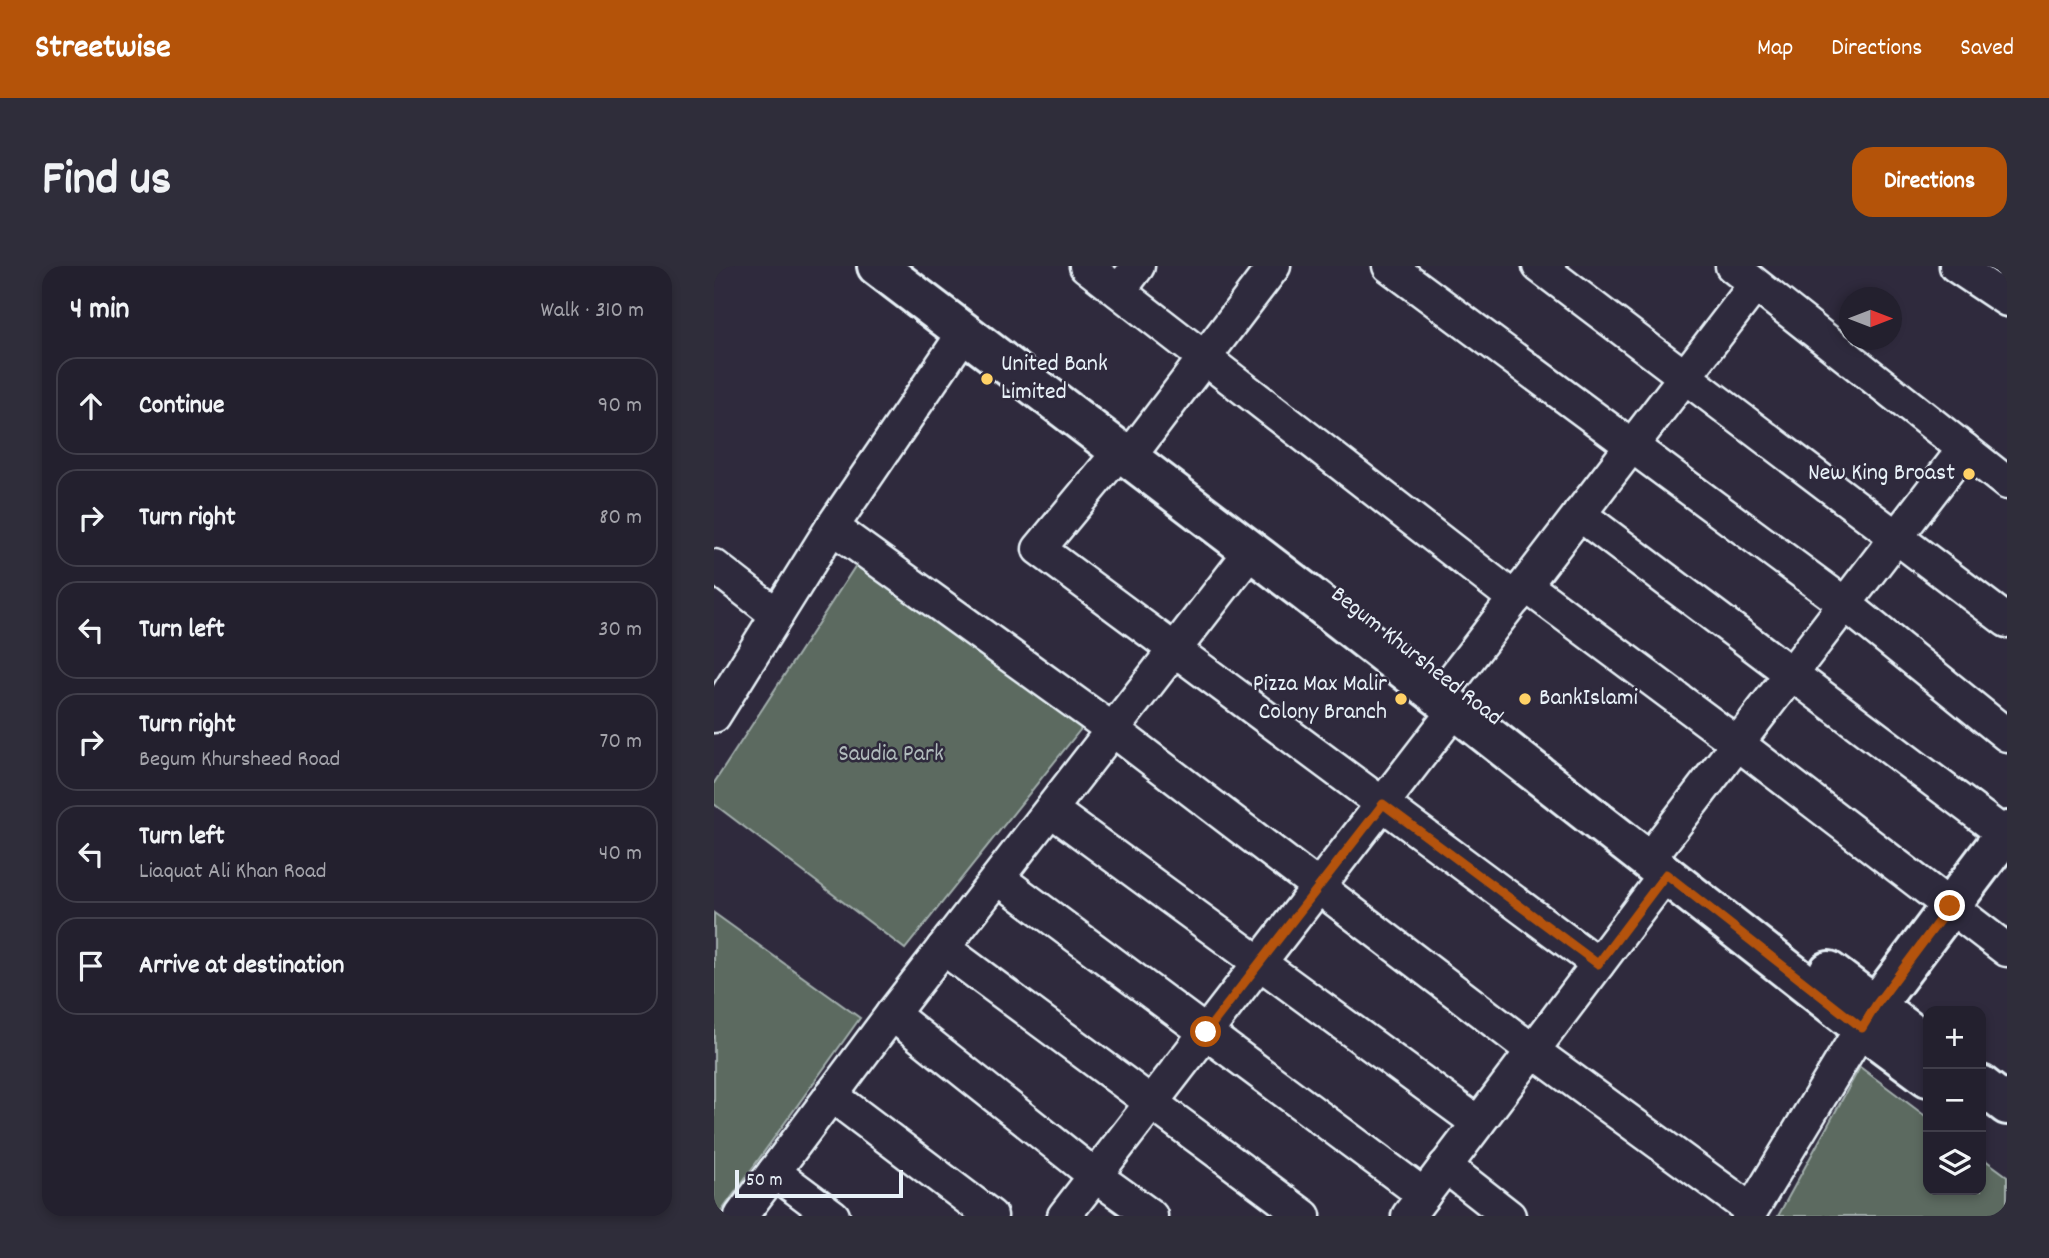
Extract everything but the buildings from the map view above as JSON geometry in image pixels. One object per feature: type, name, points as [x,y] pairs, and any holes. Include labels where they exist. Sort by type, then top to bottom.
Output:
[{"type":"main road","name":"Begum Khursheed Road","points":[[877,266],[964,333],[1130,448],[1869,1017],[1923,1043]]},
{"type":"main road","name":"Begum Khursheed Road","points":[[907,266],[1130,448],[1251,551],[1452,697]]},
{"type":"main road","points":[[1923,1072],[1869,1017],[2006,834]]},
{"type":"main road","points":[[1986,1089],[2007,1105]]},
{"type":"main road","points":[[1986,1119],[2007,1135]]},
{"type":"street","points":[[1086,266],[1520,592],[1737,743],[2007,950]]},
{"type":"street","points":[[1119,291],[1138,266]]},
{"type":"street","points":[[1274,266],[1205,358],[1130,448],[1039,549],[1598,964]]},
{"type":"street","points":[[1389,266],[1845,604],[2007,735]]},
{"type":"street","points":[[1539,266],[2007,621]]},
{"type":"street","points":[[1956,266],[2007,300]]},
{"type":"street","points":[[1064,1216],[1383,804],[1520,592],[1684,378],[1744,275],[2007,483]]},
{"type":"street","points":[[714,716],[722,683],[777,615],[832,527],[964,333]]},
{"type":"street","points":[[998,878],[1206,1032],[1416,1205],[1598,964],[1737,743],[1964,449]]},
{"type":"street","points":[[1580,514],[2006,834]]},
{"type":"street","points":[[832,527],[1113,730],[1749,1213],[1869,1017]]},
{"type":"street","points":[[741,1216],[892,1014],[1251,551]]},
{"type":"street","points":[[714,566],[777,615]]},
{"type":"street","points":[[1051,810],[1478,1123]]},
{"type":"street","points":[[943,948],[1304,1216]]},
{"type":"street","points":[[892,1014],[1094,1175],[1152,1216]]},
{"type":"street","points":[[831,1095],[991,1216]]},
{"type":"street","points":[[1445,1166],[1509,1216]]},
{"type":"street","points":[[774,1172],[833,1216]]},
{"type":"green space","name":"Saudia Park","points":[[858,562],[1084,725],[905,949],[714,804],[714,783]]},
{"type":"green space","points":[[714,913],[860,1018],[718,1216],[714,1216]]},
{"type":"green space","points":[[1860,1067],[1923,1114],[1923,1195],[1986,1195],[1986,1161],[2007,1176],[2007,1216],[1778,1216]]},
{"type":"place","name":"United Bank Limited","points":[[987,379]]},
{"type":"place","name":"New King Broast","points":[[1969,474]]},
{"type":"place","name":"Pizza Max Malir Colony Branch","points":[[1401,699]]},
{"type":"place","name":"BankIslami","points":[[1525,699]]},
{"type":"route","points":[[1206,1032],[1383,804],[1598,964],[1666,874],[1862,1028],[1876,1005],[1950,906]]}]
